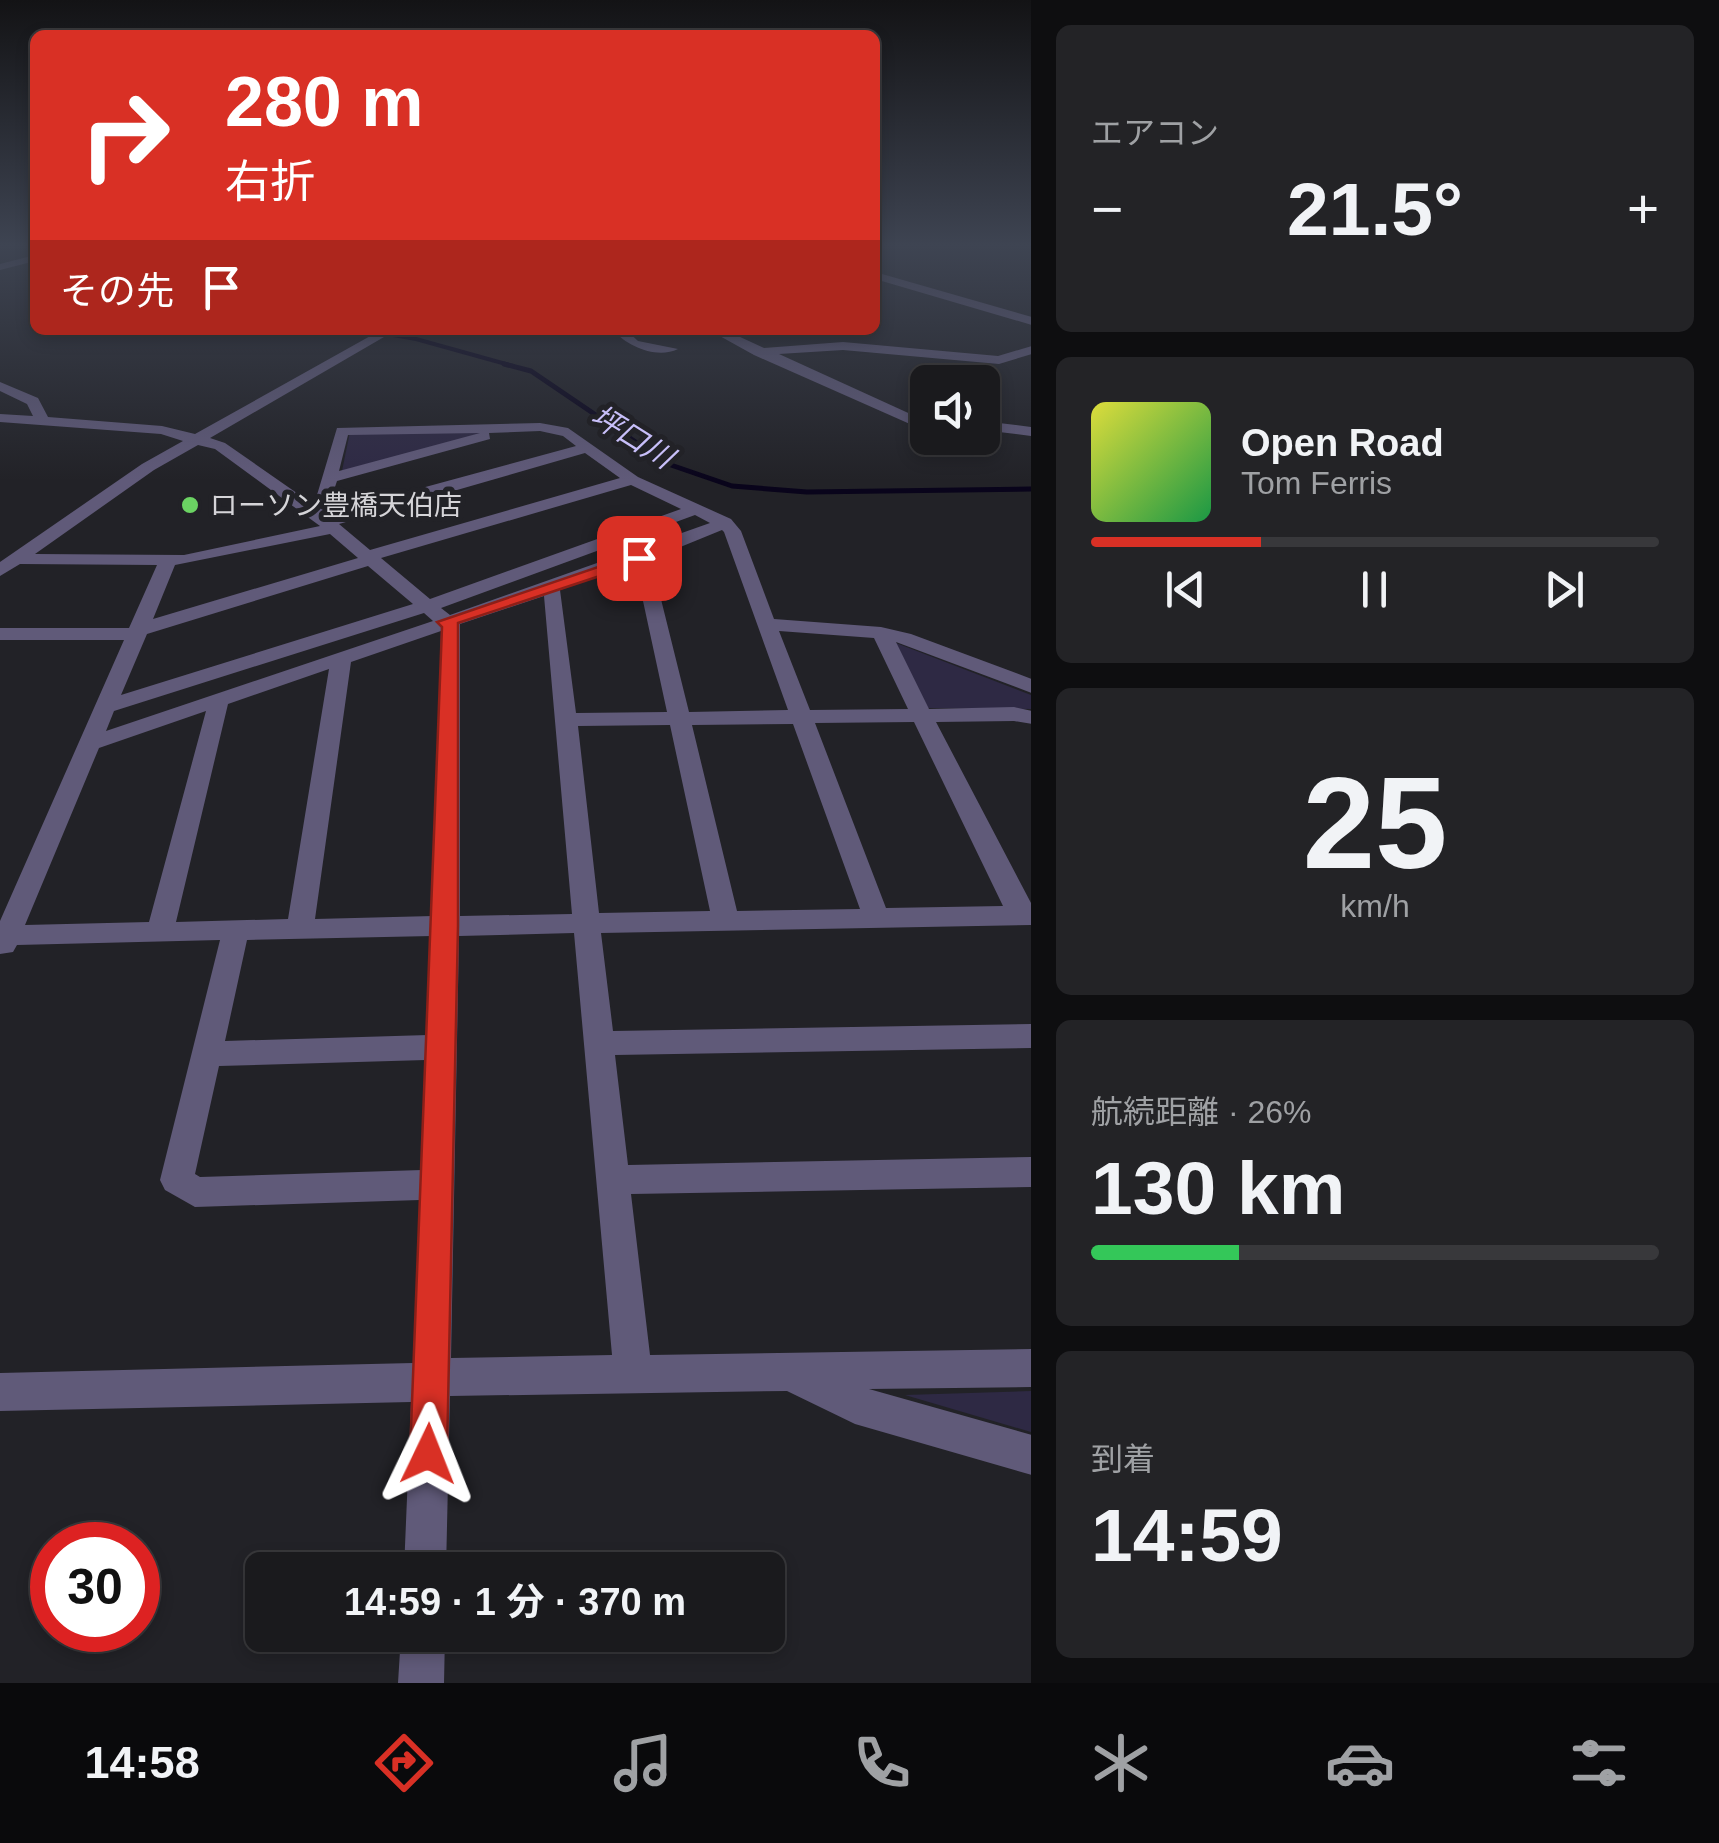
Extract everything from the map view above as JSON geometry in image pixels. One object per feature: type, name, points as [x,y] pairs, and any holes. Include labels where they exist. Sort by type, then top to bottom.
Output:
[{"type":"street","points":[[5,562],[198,438],[381,335]]},
{"type":"street","points":[[624,335],[634,344],[672,349]]},
{"type":"street","points":[[725,335],[910,420]]},
{"type":"street","points":[[759,352],[844,346],[999,360],[1031,350]]},
{"type":"street","points":[[0,386],[32,400],[43,421]]},
{"type":"street","points":[[0,418],[140,428],[198,438],[237,455],[371,558],[451,626],[440,1184],[426,1552]]},
{"type":"street","points":[[324,522],[322,510],[342,431],[510,427],[554,428],[589,447],[632,480],[726,523],[769,624],[877,919]]},
{"type":"street","points":[[331,478],[510,427]]},
{"type":"street","points":[[1000,428],[1031,432]]},
{"type":"street","points":[[5,562],[169,560],[324,522],[589,447]]},
{"type":"street","points":[[0,634],[137,632],[632,480]]},
{"type":"street","points":[[89,744],[342,659],[438,613],[696,509]]},
{"type":"street","points":[[106,708],[438,613],[548,588],[639,558],[726,523]]},
{"type":"street","points":[[639,558],[644,562],[726,923]]},
{"type":"street","points":[[169,560],[3,940],[160,931],[1026,916],[881,633]]},
{"type":"street","points":[[548,588],[553,594],[602,1043],[633,1375]]},
{"type":"street","points":[[769,624],[881,633],[911,640],[1031,687]]},
{"type":"street","points":[[300,928],[342,659]]},
{"type":"street","points":[[160,931],[218,709],[216,701]]},
{"type":"street","points":[[566,720],[1014,714],[1031,718]]},
{"type":"street","points":[[236,930],[178,1180],[195,1192],[440,1184]]},
{"type":"street","points":[[602,1043],[1031,1036]]},
{"type":"street","points":[[206,1054],[442,1048]]},
{"type":"street","points":[[615,1180],[1031,1172]]},
{"type":"street","points":[[0,1392],[411,1383],[431,1378],[1031,1368]]},
{"type":"street","points":[[794,1374],[855,1406],[1031,1454]]},
{"type":"street","points":[[421,1683],[422,1652]]},
{"type":"shaded area","points":[[494,430],[342,471],[350,432]]},
{"type":"shaded area","points":[[896,643],[1031,695],[1031,709],[928,708]]},
{"type":"shaded area","points":[[1031,1391],[1031,1432],[905,1395]]},
{"type":"waterway","name":"坪口川","points":[[393,335],[513,366]]},
{"type":"waterway","name":"坪口川","points":[[504,364],[531,371],[668,464],[732,486],[807,492],[1031,489]]},
{"type":"place","name":"ローソン豊橋天伯店","points":[[190,505]]},
{"type":"route","points":[[428,1454],[446,926],[451,626],[446,622],[639,558]]}]
